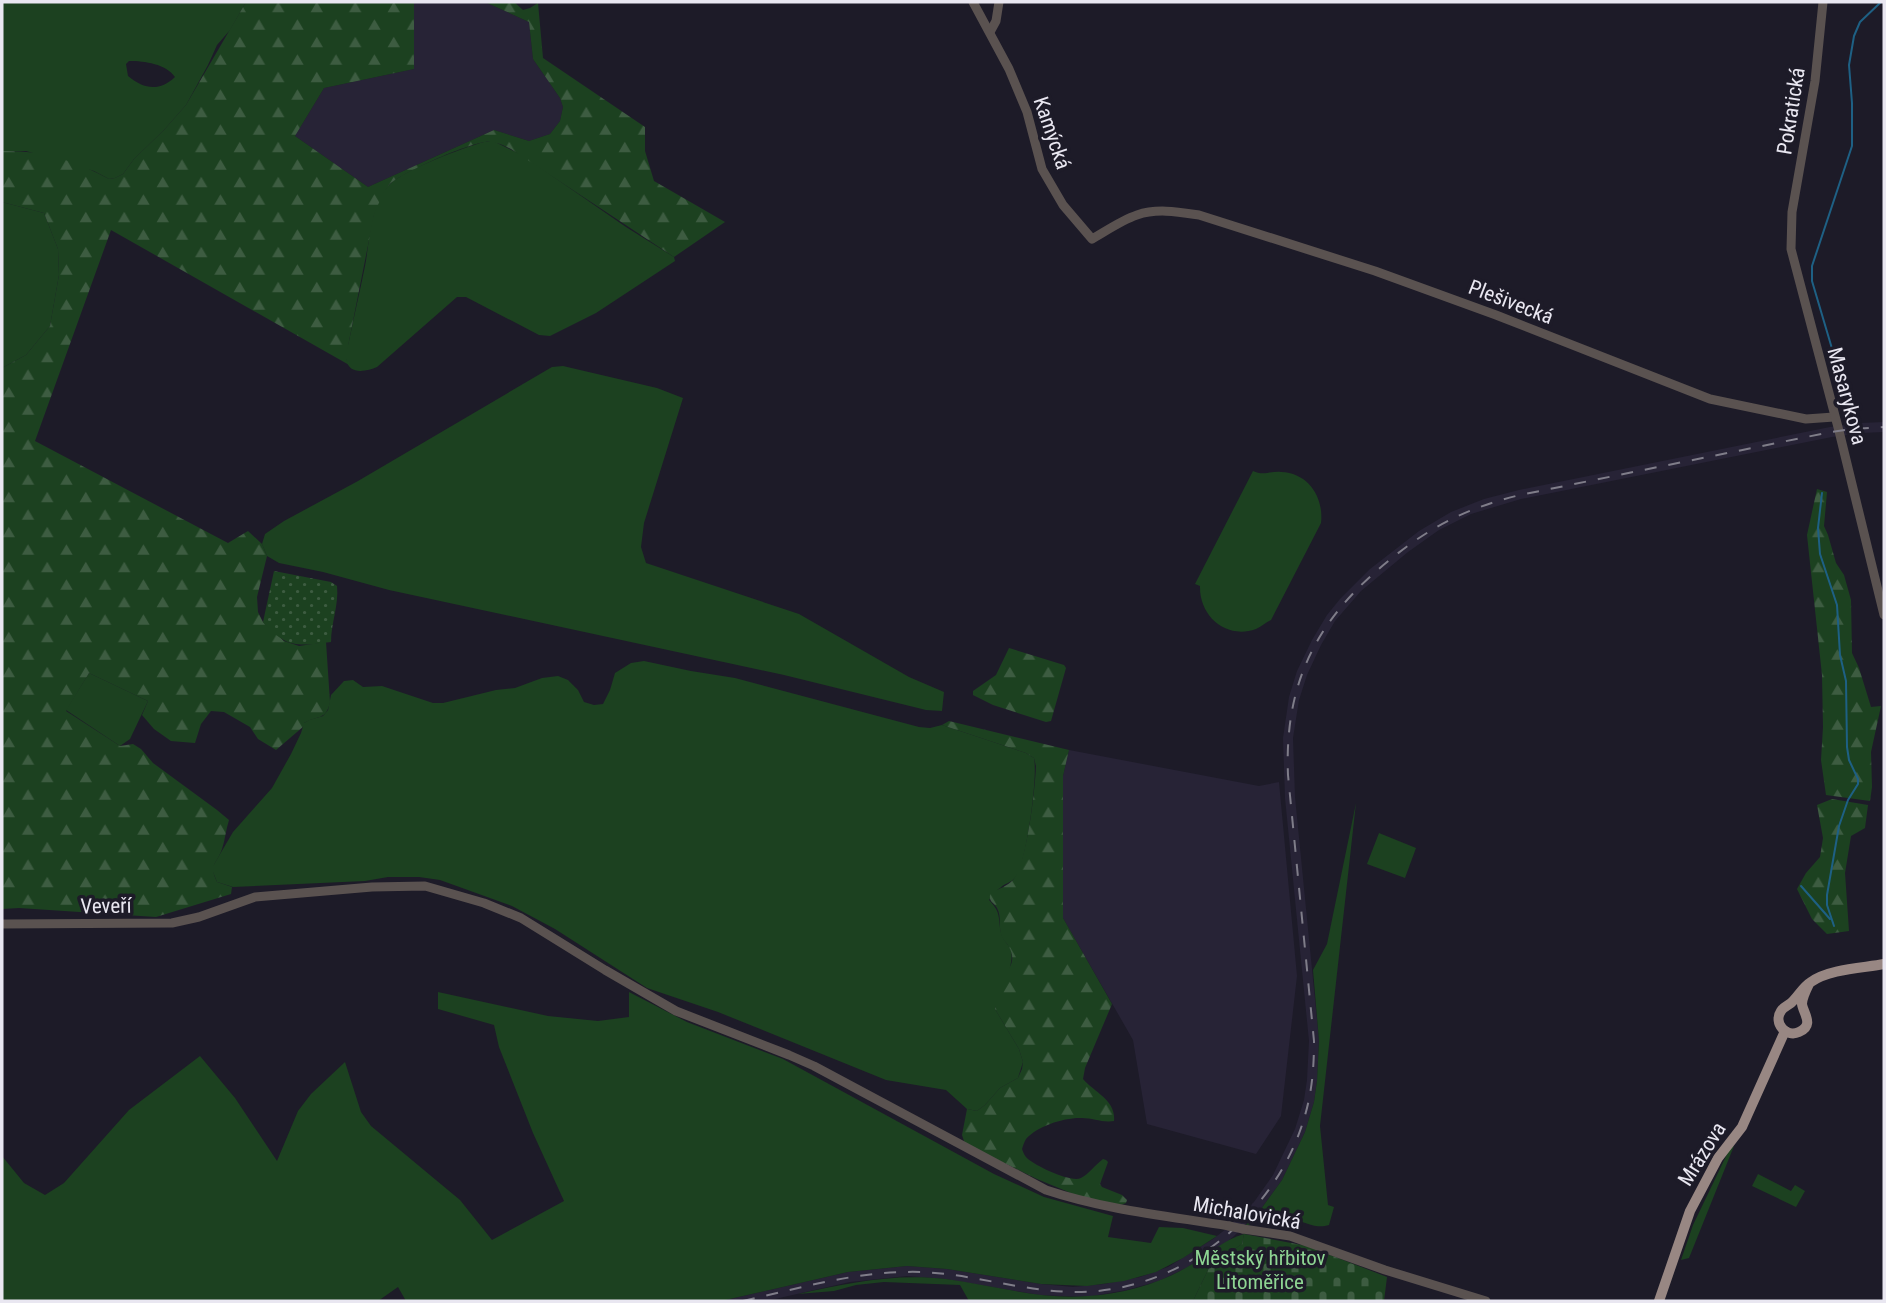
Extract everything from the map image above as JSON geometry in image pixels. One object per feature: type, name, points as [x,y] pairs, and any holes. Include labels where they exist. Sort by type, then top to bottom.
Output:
[{"type":"main road","points":[[1797,1006],[1800,992],[1812,982],[1833,973],[1884,964]]},
{"type":"main road","points":[[1797,1006],[1807,1017],[1804,1028],[1796,1033],[1785,1031],[1779,1024],[1779,1014],[1783,1008],[1797,1006]]},
{"type":"main road","name":"Mrázova","points":[[1659,1301],[1690,1211],[1718,1158],[1742,1127],[1785,1031]]},
{"type":"street","name":"Kamýcká","points":[[973,2],[1009,69],[1027,112],[1042,169],[1063,205],[1092,239]]},
{"type":"street","points":[[990,32],[996,21],[999,2]]},
{"type":"street","name":"Pokratická","points":[[1791,226],[1815,80],[1824,2]]},
{"type":"street","name":"Plešivecká","points":[[1092,239],[1137,215],[1156,211],[1199,215],[1387,275],[1710,399],[1806,419],[1834,416]]},
{"type":"street","name":"Masarykova","points":[[1791,226],[1791,249],[1884,615]]},
{"type":"street","name":"Veveří","points":[[2,924],[172,923],[255,897],[425,886],[484,903],[521,918],[605,971],[676,1011],[814,1066],[1046,1190],[1118,1209]]},
{"type":"street","name":"Michalovická","points":[[1118,1209],[1290,1236],[1385,1270],[1486,1301]]},
{"type":"shaded area","points":[[414,2],[485,2],[529,22],[533,59],[560,98],[563,107],[560,121],[550,134],[529,141],[494,130],[368,187],[295,136],[324,88],[414,69]]},
{"type":"shaded area","points":[[1884,422],[1884,432],[1832,437],[1521,499],[1471,514],[1439,530],[1408,552],[1361,591],[1335,621],[1307,675],[1299,700],[1293,738],[1295,797],[1319,1040],[1314,1102],[1305,1132],[1282,1180],[1261,1209],[1219,1248],[1159,1281],[1087,1297],[1039,1295],[945,1279],[907,1276],[850,1282],[766,1301],[721,1301],[848,1272],[907,1266],[1073,1287],[1104,1284],[1140,1277],[1168,1267],[1213,1239],[1254,1202],[1273,1175],[1295,1129],[1304,1100],[1309,1041],[1285,798],[1283,738],[1289,697],[1297,671],[1312,640],[1340,599],[1370,569],[1419,531],[1451,512],[1484,499],[1830,427]]},
{"type":"shaded area","points":[[1069,750],[1259,786],[1279,782],[1297,976],[1281,1116],[1256,1154],[1147,1124],[1133,1040],[1063,918],[1063,776]]},
{"type":"green space","points":[[2,2],[246,2],[230,30],[217,45],[186,105],[123,174],[109,179],[94,171],[26,151],[2,151]],"holes":[[[129,61],[161,66],[175,77],[157,87],[140,84],[128,76],[126,64]]]},
{"type":"green space","points":[[246,2],[414,2],[414,69],[324,88],[295,136],[368,187],[494,130],[529,141],[550,134],[560,121],[563,107],[560,98],[533,59],[529,22],[485,2],[514,2],[523,10],[538,3],[543,58],[645,127],[645,151],[654,181],[725,222],[674,257],[508,148],[485,142],[450,153],[396,180],[389,185],[380,200],[374,215],[349,341],[346,359],[351,366],[111,230],[35,441],[228,543],[248,531],[262,544],[267,556],[257,597],[258,612],[263,622],[284,641],[299,646],[326,642],[330,702],[323,715],[304,723],[304,726],[276,750],[258,739],[250,727],[224,712],[211,711],[201,724],[195,743],[171,741],[154,729],[142,715],[148,701],[89,673],[66,711],[120,746],[133,744],[141,749],[153,763],[229,820],[213,871],[217,882],[232,887],[231,894],[156,917],[2,909],[2,368],[26,355],[50,326],[59,275],[58,249],[44,213],[2,202],[2,151],[30,152],[57,158],[83,166],[109,179],[123,174],[186,105]]},
{"type":"green space","points":[[484,142],[495,142],[522,155],[674,257],[675,261],[596,313],[550,336],[539,335],[466,297],[457,297],[377,367],[364,371],[354,370],[348,364],[346,352],[372,223],[383,192],[408,172]]},
{"type":"green space","points":[[2,202],[44,213],[58,249],[59,275],[50,326],[26,355],[2,368]]},
{"type":"green space","points":[[563,366],[657,388],[683,398],[644,523],[641,547],[646,563],[799,614],[909,677],[944,692],[942,711],[926,710],[784,675],[389,590],[279,563],[267,556],[262,544],[265,534],[284,521],[358,481],[552,367]]},
{"type":"green space","points":[[1253,471],[1291,473],[1307,482],[1317,496],[1321,523],[1271,620],[1245,632],[1234,631],[1216,623],[1204,607],[1200,586],[1195,584]]},
{"type":"green space","points":[[1817,489],[1827,492],[1824,526],[1851,600],[1852,653],[1871,707],[1881,706],[1871,752],[1870,801],[1826,795],[1821,760],[1822,675],[1807,535]]},
{"type":"green space","points":[[274,571],[331,582],[337,586],[331,642],[294,644],[279,637],[263,622]]},
{"type":"green space","points":[[1009,648],[1064,665],[1066,668],[1051,721],[1046,722],[993,705],[973,695],[973,691],[996,675]]},
{"type":"green space","points":[[644,661],[735,678],[919,727],[942,725],[1034,758],[1033,797],[1019,871],[1015,878],[989,900],[996,909],[1002,936],[1012,956],[995,1009],[1019,1049],[1023,1062],[1018,1078],[1000,1088],[977,1111],[967,1109],[946,1090],[886,1080],[718,1012],[647,988],[555,929],[512,906],[440,880],[388,877],[365,881],[233,887],[217,882],[213,866],[233,832],[272,788],[304,723],[323,716],[328,710],[331,695],[344,681],[353,680],[363,687],[382,686],[433,703],[443,703],[558,676],[568,680],[578,690],[584,702],[594,705],[603,704],[615,673],[631,663]]},
{"type":"green space","points":[[89,673],[148,701],[130,739],[120,746],[66,710]]},
{"type":"green space","points":[[949,721],[1069,750],[1063,776],[1063,918],[1112,1004],[1085,1068],[1083,1079],[1108,1102],[1114,1114],[1114,1121],[1075,1118],[1060,1121],[1031,1134],[1022,1149],[1032,1162],[1054,1173],[1076,1179],[1087,1174],[1103,1159],[1106,1160],[1108,1162],[1100,1184],[1127,1200],[1121,1205],[1083,1198],[965,1144],[962,1135],[967,1109],[977,1111],[1000,1088],[1018,1078],[1022,1069],[1019,1049],[995,1009],[1001,977],[1010,967],[1012,956],[1001,934],[998,911],[990,894],[1011,882],[1018,871],[1029,826],[1036,766],[1034,758],[1026,753],[942,725]]},
{"type":"green space","points":[[1832,799],[1868,805],[1865,828],[1851,836],[1845,873],[1849,931],[1827,934],[1812,919],[1797,889],[1820,857],[1823,838],[1817,805]]},
{"type":"green space","points":[[1356,803],[1320,1126],[1328,1205],[1334,1207],[1329,1225],[1325,1226],[1283,1219],[1264,1220],[1245,1226],[1282,1180],[1305,1132],[1314,1102],[1319,1041],[1313,970],[1327,944]]},
{"type":"green space","points":[[1379,833],[1416,848],[1405,878],[1367,864]]},
{"type":"green space","points":[[438,992],[548,1016],[598,1021],[629,1017],[629,992],[687,1022],[783,1059],[994,1174],[1044,1197],[1113,1216],[1108,1237],[1151,1243],[1159,1227],[1183,1228],[1217,1236],[1156,1272],[1124,1281],[1087,1286],[1041,1284],[947,1269],[907,1266],[848,1272],[721,1301],[406,1301],[398,1287],[378,1301],[2,1301],[2,1156],[24,1183],[45,1195],[64,1183],[129,1110],[200,1056],[235,1098],[277,1161],[298,1111],[311,1094],[345,1062],[361,1112],[371,1126],[460,1200],[492,1240],[564,1201],[533,1133],[499,1047],[494,1025],[438,1009]]},
{"type":"green space","points":[[1734,1146],[1689,1258],[1681,1260],[1693,1225],[1730,1148]]},
{"type":"green space","points":[[1758,1174],[1791,1191],[1795,1185],[1805,1191],[1796,1207],[1752,1186]]},
{"type":"green space","points":[[1244,1234],[1242,1244],[1210,1266],[1193,1301],[969,1301],[960,1285],[884,1282],[798,1294],[890,1278],[927,1277],[1052,1296],[1101,1295],[1140,1287],[1165,1278]]},
{"type":"green space","name":"Městský hřbitov Litoměřice","points":[[1244,1234],[1307,1246],[1387,1277],[1384,1301],[1193,1301],[1210,1266],[1242,1244]]},
{"type":"waterway","points":[[1846,401],[1812,281],[1812,266],[1852,146],[1849,65],[1854,36],[1860,22],[1881,2]]},
{"type":"waterway","points":[[1822,493],[1818,528],[1820,554],[1837,605],[1840,655],[1846,681],[1847,747],[1849,760],[1858,779],[1839,826],[1827,895],[1827,905],[1834,926]]},
{"type":"waterway","points":[[1801,886],[1830,919]]},
{"type":"railway","points":[[743,1301],[844,1278],[905,1272],[947,1274],[1052,1291],[1114,1289],[1154,1278],[1191,1260],[1225,1237],[1254,1208],[1279,1175],[1297,1138],[1309,1099],[1314,1041],[1288,775],[1288,741],[1292,709],[1300,680],[1311,653],[1344,603],[1366,580],[1407,546],[1437,527],[1485,505],[1520,495],[1831,432],[1884,427]]}]
